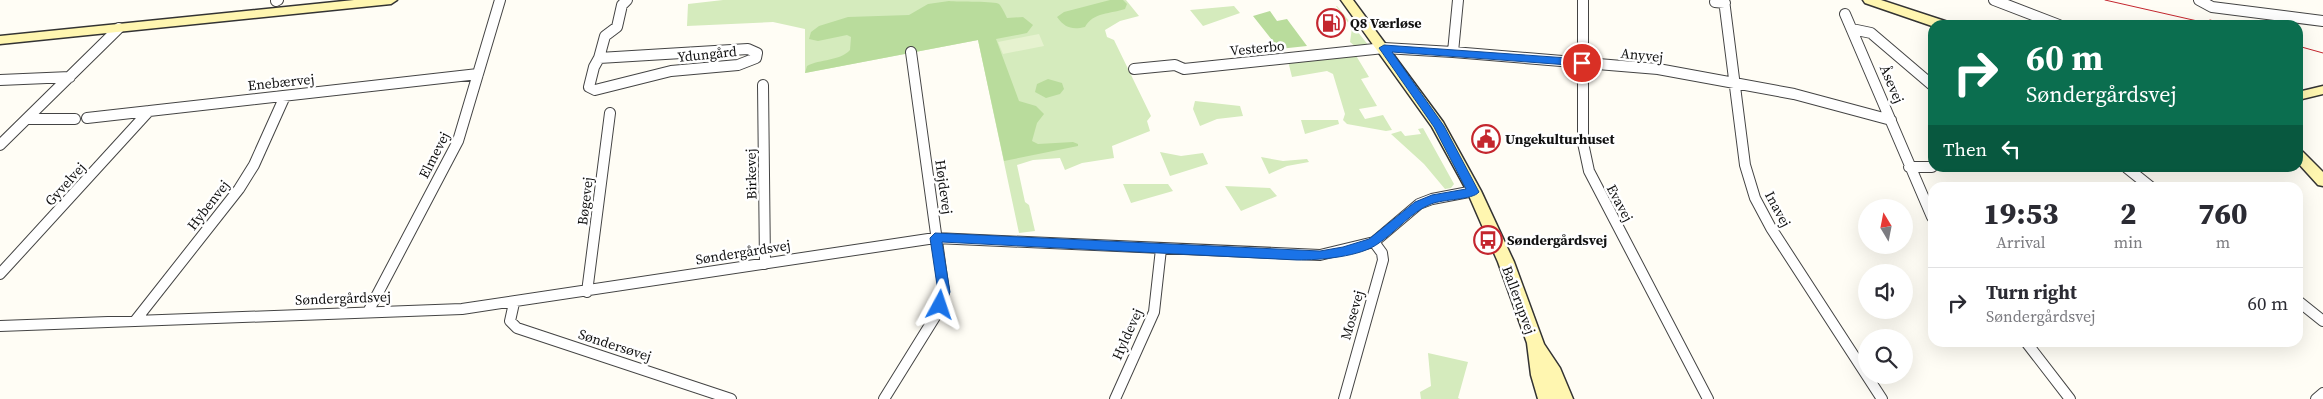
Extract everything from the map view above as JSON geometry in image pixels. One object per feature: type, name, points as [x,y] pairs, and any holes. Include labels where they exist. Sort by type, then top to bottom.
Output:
[{"type":"street","points":[[0,40],[391,0]]},
{"type":"street","name":"Elmevej","points":[[368,312],[458,141],[500,0]]},
{"type":"street","name":"Ydungård","points":[[600,58],[754,50],[757,53],[756,58],[749,63],[671,71],[595,90],[589,87],[594,67],[600,58],[605,36],[617,27],[622,5],[627,0]]},
{"type":"street","name":"Ballerupvej","points":[[1347,0],[1384,48],[1439,126],[1474,192],[1506,262],[1536,346],[1540,375],[1547,399]]},
{"type":"street","points":[[1454,52],[1458,0]]},
{"type":"street","name":"Evavej","points":[[1583,0],[1583,143],[1588,171],[1708,399]]},
{"type":"street","points":[[1869,0],[1928,20]]},
{"type":"street","points":[[1994,0],[2046,20]]},
{"type":"street","points":[[2199,0],[2212,7],[2323,21]]},
{"type":"street","name":"Inavej","points":[[1721,2],[1735,83],[1745,165],[1755,198],[1771,228],[1882,399]]},
{"type":"street","name":"Åsevej","points":[[1845,14],[1891,120],[1909,167],[1928,207]]},
{"type":"street","points":[[1,144],[119,28]]},
{"type":"street","points":[[1852,29],[1871,33],[1928,82]]},
{"type":"street","name":"Anyvej","points":[[1384,48],[1454,52],[1658,70],[1794,94],[1891,120]]},
{"type":"street","name":"Vesterbo","points":[[1134,69],[1175,65],[1184,69],[1384,48]]},
{"type":"street","name":"Højdevej","points":[[884,399],[938,312],[944,292],[935,238],[911,52]]},
{"type":"street","name":"Enebærvej","points":[[87,118],[478,74]]},
{"type":"street","points":[[0,80],[70,78]]},
{"type":"street","points":[[2303,87],[2323,84]]},
{"type":"street","name":"Birkevej","points":[[763,85],[765,264]]},
{"type":"street","points":[[2303,95],[2323,90]]},
{"type":"street","name":"Hybenvej","points":[[135,321],[239,189],[254,165],[286,96]]},
{"type":"street","name":"Gyvelvej","points":[[0,274],[149,111]]},
{"type":"street","name":"Bøgevej","points":[[587,292],[610,113]]},
{"type":"street","points":[[28,119],[75,119]]},
{"type":"street","points":[[2303,160],[2323,181]]},
{"type":"street","points":[[1909,167],[1928,167]]},
{"type":"street","points":[[2132,172],[2144,182]]},
{"type":"street","name":"Søndergårdsvej","points":[[0,326],[462,309],[514,303],[935,238],[1320,256],[1374,242],[1419,204],[1432,199],[1474,192]]},
{"type":"street","name":"Mosevej","points":[[1344,399],[1384,260],[1382,253],[1374,242]]},
{"type":"street","name":"Hyldevej","points":[[1115,399],[1154,312],[1161,249]]},
{"type":"street","name":"Søndersøvej","points":[[514,303],[510,321],[517,328],[731,399]]},
{"type":"street","points":[[2303,305],[2323,321]]},
{"type":"street","name":"Ballerupvej","points":[[1536,346],[1554,373],[1564,399]]},
{"type":"street","points":[[2030,347],[2070,399]]},
{"type":"street","points":[[2316,399],[2323,393]]},
{"type":"green space","points":[[723,0],[1126,0],[1139,16],[1120,21],[1105,30],[1107,37],[1114,40],[1151,116],[1147,121],[1150,131],[1112,146],[1114,158],[1082,163],[1065,170],[1060,158],[1033,160],[1017,165],[1025,202],[1029,205],[1035,231],[1019,233],[978,40],[805,73],[805,29],[773,22],[687,26],[688,4]]},
{"type":"green space","points":[[1110,0],[1123,0],[1127,4],[1125,9],[1097,16],[1088,22],[1085,27],[1069,27],[1063,24],[1057,17],[1064,12]]},
{"type":"green space","points":[[949,1],[996,3],[1000,5],[1007,18],[1023,17],[1033,25],[1027,33],[996,39],[1019,101],[1036,106],[1044,114],[1037,123],[1032,141],[1038,144],[1073,142],[1078,144],[1078,146],[1004,161],[978,40],[805,73],[807,66],[841,56],[850,50],[851,37],[847,35],[818,41],[809,39],[811,32],[819,26],[848,17],[909,15],[928,4]]},
{"type":"green space","points":[[1234,6],[1240,13],[1203,26],[1190,10]]},
{"type":"green space","points":[[1336,6],[1369,46],[1356,47],[1350,42],[1352,28]]},
{"type":"green space","points":[[1270,11],[1277,21],[1287,19],[1307,46],[1279,49],[1253,16]]},
{"type":"green space","points":[[1039,34],[1044,46],[1003,54],[998,42]]},
{"type":"green space","points":[[1355,54],[1369,77],[1361,79],[1377,106],[1359,109],[1365,119],[1383,115],[1392,130],[1386,131],[1347,124],[1343,120],[1345,114],[1333,74],[1327,71],[1292,77],[1288,61]]},
{"type":"green space","points":[[1048,79],[1062,83],[1064,89],[1060,94],[1046,98],[1035,92],[1037,84]]},
{"type":"green space","points":[[1195,101],[1240,106],[1243,116],[1217,119],[1200,126],[1193,109]]},
{"type":"green space","points":[[1301,120],[1338,120],[1339,124],[1305,134]]},
{"type":"green space","points":[[1423,128],[1454,184],[1451,188],[1445,189],[1424,164],[1391,134],[1401,131],[1405,136],[1421,134],[1418,129]]},
{"type":"green space","points":[[1160,152],[1181,156],[1203,153],[1208,164],[1170,176]]},
{"type":"green space","points":[[1261,157],[1283,161],[1307,159],[1309,162],[1287,166],[1269,174]]},
{"type":"green space","points":[[1123,184],[1168,184],[1173,191],[1131,203]]},
{"type":"green space","points":[[1225,186],[1270,188],[1277,196],[1241,211]]},
{"type":"green space","points":[[1428,353],[1468,362],[1458,398],[1460,399],[1421,399],[1420,392],[1431,386]]},
{"type":"tram line","points":[[2105,0],[2193,20]]},
{"type":"tram line","points":[[2303,47],[2323,53]]},
{"type":"place","name":"Q8 Værløse","points":[[1331,23]]},
{"type":"place","name":"Ungekulturhuset","points":[[1486,139]]},
{"type":"place","name":"Søndergårdsvej","points":[[1488,240]]},
{"type":"route","points":[[940,305],[944,292],[935,238],[1297,256],[1320,256],[1374,242],[1419,204],[1432,199],[1474,192],[1439,126],[1384,48],[1582,63]]}]
